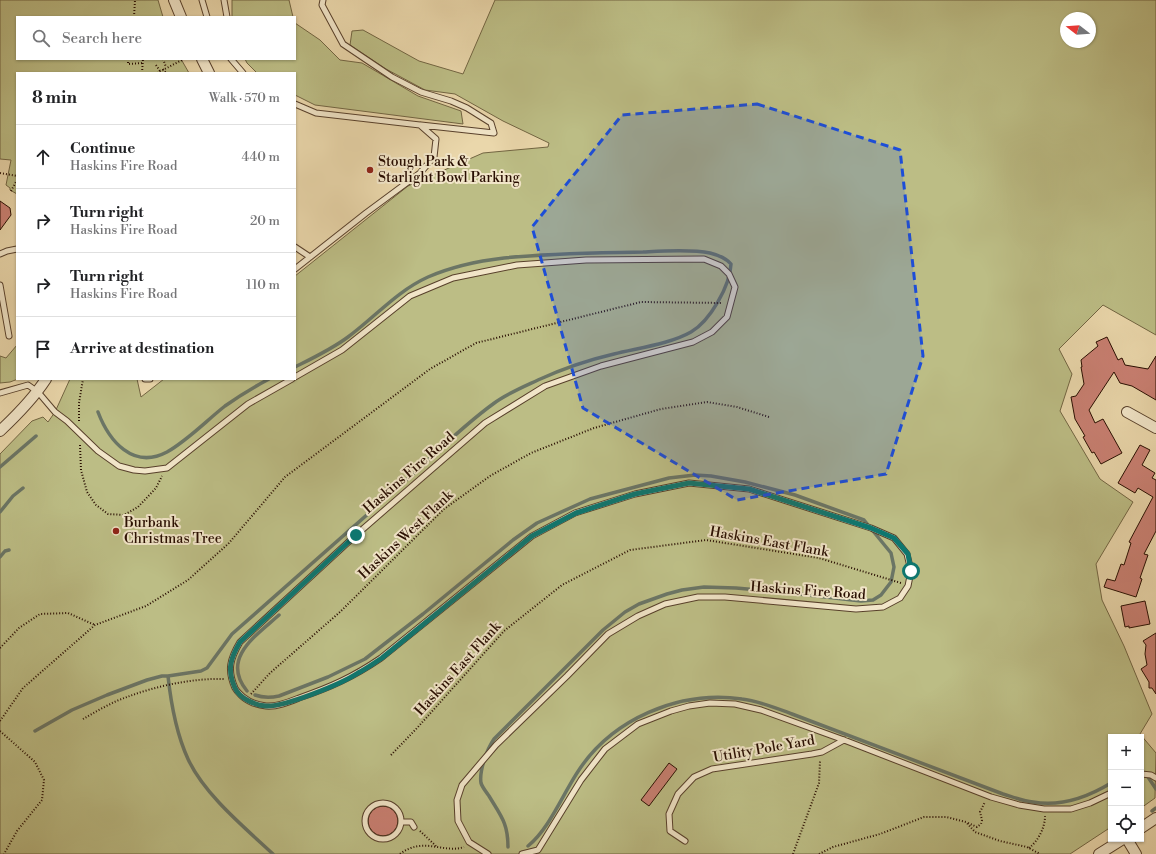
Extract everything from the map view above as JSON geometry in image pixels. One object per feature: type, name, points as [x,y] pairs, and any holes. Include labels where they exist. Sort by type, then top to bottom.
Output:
[{"type":"street","points":[[174,0],[181,16]]},
{"type":"street","points":[[202,60],[208,72]]},
{"type":"street","points":[[0,431],[38,392],[45,380]]},
{"type":"street","points":[[1127,412],[1156,428]]},
{"type":"street","points":[[1144,826],[1156,818]]},
{"type":"street","points":[[1099,854],[1118,842]]},
{"type":"street","points":[[1129,842],[1136,854]]},
{"type":"lane","points":[[202,0],[207,16]]},
{"type":"lane","points":[[224,0],[227,16]]},
{"type":"lane","points":[[296,104],[316,113],[494,133],[491,122],[467,108],[451,101],[421,92],[392,77],[343,44],[322,5],[323,0]]},
{"type":"lane","points":[[233,60],[241,71]]},
{"type":"lane","points":[[236,60],[241,71]]},
{"type":"lane","points":[[296,268],[420,173],[434,157],[436,138],[420,125]]},
{"type":"lane","points":[[296,248],[310,257]]},
{"type":"lane","points":[[0,254],[16,249]]},
{"type":"lane","name":"Haskins Fire Road","points":[[231,679],[230,664],[240,642],[356,535],[486,423],[545,386],[601,366],[693,342],[712,332],[727,317],[735,288],[729,274],[721,266],[704,259],[586,260],[517,266],[453,278],[410,296],[342,350],[296,376]]},
{"type":"lane","points":[[0,285],[9,336]]},
{"type":"lane","points":[[0,394],[28,385],[38,392],[55,412],[67,421],[98,451],[119,466],[145,471],[167,468],[248,404],[290,380]]},
{"type":"lane","points":[[231,679],[236,691],[246,699],[256,704],[267,706],[283,704],[327,689],[358,674],[382,658],[532,536],[576,513],[635,494],[689,483],[749,489],[871,528],[894,538],[908,554],[911,571],[908,586]]},
{"type":"lane","name":"Haskins Fire Road","points":[[469,842],[458,821],[457,800],[462,785],[496,745],[608,634],[638,616],[665,604],[698,597],[725,597],[856,609],[883,607],[900,598],[908,586]]},
{"type":"lane","points":[[522,854],[538,850],[581,780],[605,750],[638,724],[671,711],[689,706],[710,703],[735,704],[761,710],[988,795],[1019,805],[1044,809],[1071,809],[1090,803],[1108,794]]},
{"type":"lane","name":"Utility Pole Yard","points":[[685,841],[670,831],[669,814],[678,794],[694,777],[712,769],[822,752],[844,740]]},
{"type":"lane","points":[[1144,774],[1151,775],[1156,778]]},
{"type":"lane","points":[[383,802],[394,806],[398,810],[402,822],[398,833],[387,839],[375,838],[370,834],[365,823],[367,811],[377,803],[383,802]]},
{"type":"lane","points":[[402,822],[411,822],[414,827]]},
{"type":"lane","points":[[469,842],[488,854]]},
{"type":"path","points":[[134,16],[135,0]]},
{"type":"path","points":[[128,60],[128,64],[143,64]]},
{"type":"path","points":[[142,72],[143,60]]},
{"type":"path","points":[[163,60],[166,72]]},
{"type":"path","points":[[156,65],[160,71],[182,60]]},
{"type":"path","points":[[0,173],[16,176]]},
{"type":"path","points":[[11,191],[16,182]]},
{"type":"path","points":[[0,721],[23,688],[95,625],[146,606],[188,580],[229,543],[285,477],[430,368],[476,343],[641,302],[732,303]]},
{"type":"path","name":"Haskins West Flank","points":[[246,699],[270,673],[340,612],[444,509],[490,476],[531,453],[594,428],[661,409],[706,402],[737,407],[769,417]]},
{"type":"path","name":"Haskins East Flank","points":[[391,755],[418,728],[504,630],[562,586],[630,550],[706,540],[820,558],[908,586]]},
{"type":"path","points":[[0,648],[19,628],[40,614],[68,613],[95,625]]},
{"type":"path","points":[[83,719],[126,697],[169,685],[212,679],[231,679]]},
{"type":"path","points":[[0,731],[35,762],[44,780],[42,800],[17,831],[4,854]]},
{"type":"path","points":[[794,854],[819,783],[822,752]]},
{"type":"path","points":[[819,854],[833,847],[880,834],[924,817],[946,817],[966,822],[977,827],[982,824],[980,812],[984,807],[988,795]]},
{"type":"path","points":[[1029,848],[1034,845],[1041,834],[1045,819],[1044,809]]},
{"type":"path","points":[[966,822],[975,832],[1000,841],[1029,848],[1040,854]]},
{"type":"path","points":[[414,827],[437,847]]},
{"type":"path","points":[[400,854],[415,846],[437,847],[450,850],[462,848],[469,842]]},
{"type":"highlighted area","points":[[757,104],[900,150],[923,356],[886,474],[737,500],[583,408],[532,227],[622,115]]},
{"type":"green space","points":[[0,0],[158,0],[163,16],[16,16],[16,60],[182,60],[188,72],[16,72],[16,193],[10,190],[10,188],[6,185],[11,160],[0,159]]},
{"type":"green space","points":[[232,0],[289,0],[293,16],[232,16]]},
{"type":"green space","points":[[495,0],[1156,0],[1156,335],[1103,305],[1059,349],[1072,374],[1060,411],[1100,479],[1133,502],[1096,564],[1102,600],[1124,646],[1152,714],[1140,734],[1108,734],[1108,829],[1070,854],[0,854],[0,454],[32,421],[43,417],[48,422],[55,412],[70,380],[137,380],[141,397],[163,380],[296,380],[296,275],[408,186],[483,153],[548,147],[549,143],[503,121],[455,94],[425,90],[386,69],[350,45],[352,31],[363,30],[419,61],[463,74]]},
{"type":"green space","points":[[296,24],[320,40],[340,60],[362,63],[418,96],[461,111],[463,124],[315,105],[296,96],[296,72],[256,72],[246,60],[296,60]]},
{"type":"green space","points":[[16,346],[16,380],[0,383],[0,356],[6,358]]},
{"type":"green space","points":[[1144,739],[1156,753],[1155,798],[1144,806]]},
{"type":"building","points":[[0,201],[10,208],[11,215],[0,230]]},
{"type":"building","points":[[1107,337],[1118,360],[1122,358],[1125,365],[1148,369],[1156,356],[1156,400],[1132,386],[1120,383],[1114,372],[1089,410],[1095,423],[1103,419],[1122,453],[1101,464],[1094,452],[1092,453],[1083,437],[1085,436],[1075,419],[1071,397],[1076,396],[1084,384],[1081,360],[1098,346],[1096,342]]},
{"type":"building","points":[[1140,445],[1150,450],[1142,465],[1155,473],[1152,478],[1156,480],[1156,531],[1144,554],[1148,555],[1140,578],[1142,579],[1136,597],[1104,587],[1107,579],[1115,581],[1121,564],[1124,565],[1131,543],[1129,542],[1153,497],[1138,488],[1135,493],[1118,483]]},
{"type":"building","points":[[1145,601],[1150,624],[1129,628],[1129,626],[1125,627],[1121,606]]},
{"type":"building","points":[[1156,633],[1156,694],[1152,688],[1149,688],[1149,682],[1141,669],[1147,665],[1145,654],[1146,645],[1143,641]]},
{"type":"building","points":[[669,763],[677,769],[649,806],[641,800]]},
{"type":"building","points":[[383,806],[394,810],[398,821],[394,832],[383,836],[372,832],[368,821],[372,810]]},
{"type":"waterway","points":[[168,676],[201,671],[207,668],[232,634],[403,483],[458,432],[498,400],[547,376],[585,362],[604,356],[673,340],[691,332],[698,327],[718,302],[727,282],[731,264],[722,257],[710,253],[677,251],[521,256],[494,259],[465,265],[437,273],[406,289],[342,341],[296,366]]},
{"type":"waterway","points":[[98,412],[109,433],[124,450],[133,455],[155,457],[175,447],[225,406],[267,380]]},
{"type":"waterway","points":[[0,467],[36,436]]},
{"type":"waterway","points":[[255,695],[261,697],[279,696],[328,677],[365,659],[423,614],[513,540],[537,523],[590,499],[669,478],[695,475],[711,476],[745,482],[795,495],[864,520],[891,553],[894,567],[891,582],[881,595],[873,600],[861,601],[736,588],[704,587],[682,590],[639,604],[625,612],[603,630],[494,739],[489,748],[482,766],[481,783],[503,820],[507,832],[508,847]]},
{"type":"waterway","points":[[0,512],[13,496],[23,488]]},
{"type":"waterway","points":[[0,557],[5,551],[9,550]]},
{"type":"waterway","points":[[247,691],[240,679],[238,668],[239,658],[252,639],[279,615]]},
{"type":"waterway","points":[[35,731],[72,710],[107,695],[147,680],[168,676],[172,708],[177,729],[188,759],[195,772],[204,785],[226,810],[273,854]]},
{"type":"waterway","points":[[528,846],[536,839],[549,821],[577,773],[591,754],[608,737],[628,723],[649,712],[671,704],[694,699],[718,697],[742,699],[761,703],[1003,794],[1026,801],[1043,803],[1064,802],[1093,793],[1108,785]]},
{"type":"waterway","points":[[1144,773],[1156,789]]},
{"type":"waterway","points":[[1152,811],[1156,808]]},
{"type":"place","name":"Stough Park & Starlight Bowl Parking","points":[[370,170]]},
{"type":"place","name":"Burbank Christmas Tree","points":[[116,531]]},
{"type":"route","points":[[356,535],[240,642],[230,664],[231,679],[236,691],[246,699],[256,704],[267,706],[283,704],[327,689],[358,674],[382,658],[532,536],[576,513],[635,494],[689,483],[749,489],[871,528],[894,538],[908,554],[911,571]]}]
